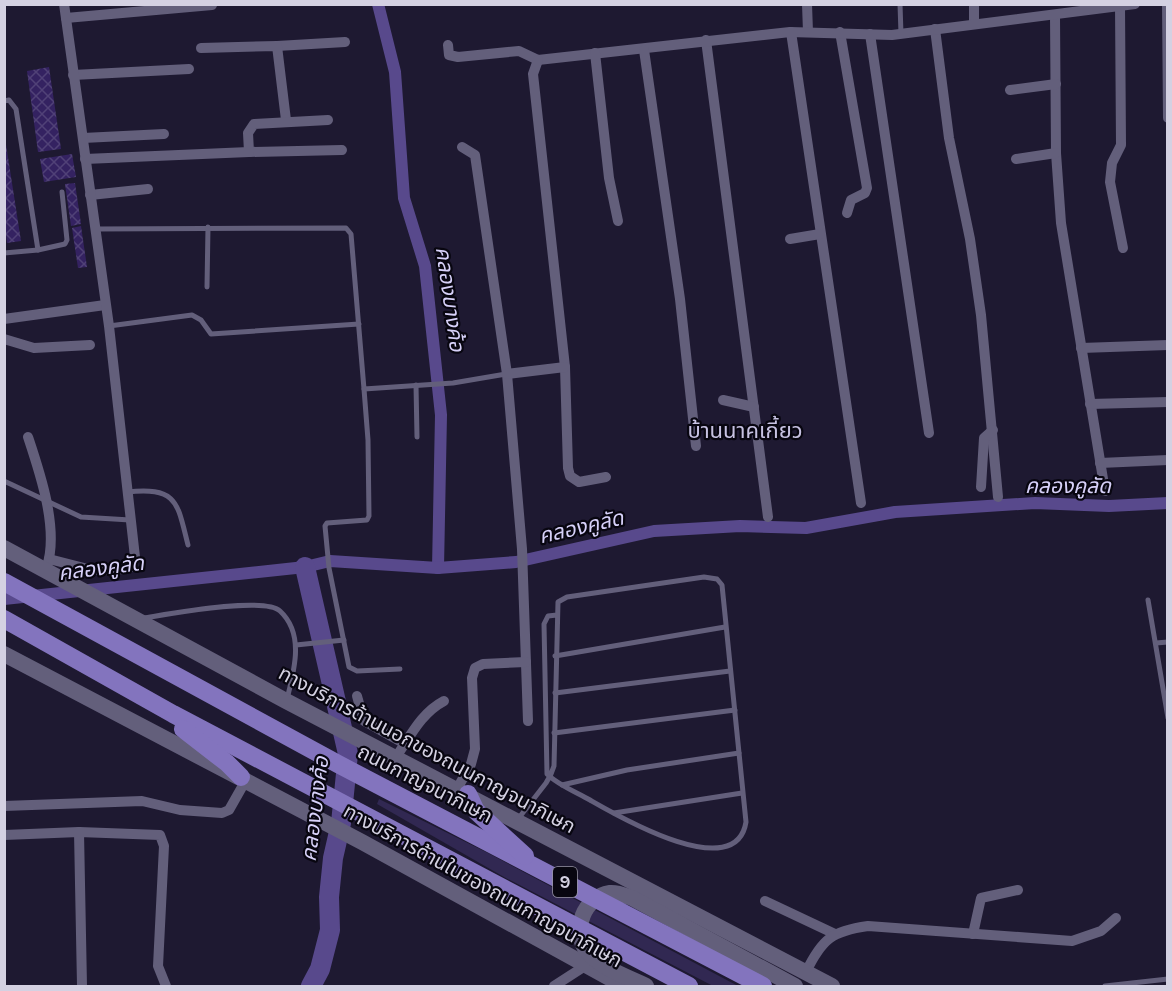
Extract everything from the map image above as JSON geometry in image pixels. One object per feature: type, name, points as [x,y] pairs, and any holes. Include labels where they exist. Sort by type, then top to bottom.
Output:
[{"type":"highway","name":"ถนนกาญจนาภิเษก","points":[[4,582],[338,765],[763,987]]},
{"type":"highway","name":"9","points":[[5,620],[173,714],[329,794],[689,987]]},
{"type":"highway","points":[[173,714],[180,727],[244,779]]},
{"type":"highway","points":[[462,791],[476,811],[507,837],[531,864]]},
{"type":"main road","name":"ทางบริการด้านนอกของถนนกาญจนาภิเษก","points":[[4,549],[50,569],[137,620],[371,745],[400,751],[462,791],[832,987]]},
{"type":"main road","name":"ทางบริการด้านในของถนนกาญจนาภิเษก","points":[[4,654],[362,842],[624,987]]},
{"type":"main road","points":[[646,987],[605,965],[584,946],[580,925],[582,915],[591,903],[602,896],[618,893],[633,898],[795,987]]},
{"type":"street","points":[[28,437],[47,501],[50,569],[92,570],[131,567],[135,557],[109,326],[64,4]]},
{"type":"street","points":[[807,4],[808,32]]},
{"type":"street","points":[[974,4],[974,23]]},
{"type":"street","points":[[448,45],[450,56],[519,51],[538,60],[791,32],[901,34],[1135,4]]},
{"type":"street","points":[[1167,4],[1167,118]]},
{"type":"street","points":[[66,18],[212,5]]},
{"type":"street","points":[[1120,6],[1121,145],[1112,163],[1110,183],[1123,248]]},
{"type":"street","points":[[1055,16],[1056,153],[1061,223],[1105,491]]},
{"type":"street","points":[[935,29],[950,138],[971,250],[993,430],[998,497]]},
{"type":"street","points":[[791,32],[861,503]]},
{"type":"street","points":[[840,32],[867,188],[865,193],[851,200],[847,213]]},
{"type":"street","points":[[870,34],[929,433]]},
{"type":"street","points":[[706,40],[768,517]]},
{"type":"street","points":[[201,48],[345,42]]},
{"type":"street","points":[[277,46],[286,120]]},
{"type":"street","points":[[644,50],[680,299],[696,446]]},
{"type":"street","points":[[595,53],[609,178],[618,221]]},
{"type":"street","points":[[538,60],[533,74],[565,367],[570,476],[579,482],[606,477]]},
{"type":"street","points":[[73,75],[189,69]]},
{"type":"street","points":[[1010,90],[1056,84]]},
{"type":"street","points":[[249,152],[247,140],[252,125],[286,120],[328,120]]},
{"type":"street","points":[[83,138],[164,134]]},
{"type":"street","points":[[462,147],[475,155],[507,374],[522,549],[528,721]]},
{"type":"street","points":[[85,159],[342,150]]},
{"type":"street","points":[[1016,159],[1056,153]]},
{"type":"street","points":[[90,195],[148,189]]},
{"type":"street","points":[[790,239],[820,234]]},
{"type":"street","points":[[4,319],[105,305]]},
{"type":"street","points":[[4,339],[34,348],[90,345]]},
{"type":"street","points":[[1081,348],[1167,345]]},
{"type":"street","points":[[507,374],[565,367]]},
{"type":"street","points":[[723,400],[754,408]]},
{"type":"street","points":[[1090,404],[1167,402]]},
{"type":"street","points":[[981,487],[984,438],[993,430]]},
{"type":"street","points":[[1100,463],[1167,460]]},
{"type":"street","points":[[462,791],[475,749],[472,678],[475,668],[483,664],[526,662]]},
{"type":"street","points":[[357,696],[364,721],[400,751],[421,720],[433,707],[444,701]]},
{"type":"street","points":[[4,806],[142,801],[180,810],[222,813],[229,810],[244,779]]},
{"type":"street","points":[[79,832],[82,987]]},
{"type":"street","points":[[4,835],[79,832],[156,834],[161,837],[164,846],[158,966],[166,987]]},
{"type":"street","points":[[973,934],[981,898],[1018,890]]},
{"type":"street","points":[[765,902],[835,934]]},
{"type":"street","points":[[806,972],[819,950],[841,930],[868,926],[1072,940],[1101,931],[1116,918]]},
{"type":"street","points":[[554,987],[585,966]]},
{"type":"lane","points":[[900,4],[901,34]]},
{"type":"lane","points":[[4,101],[9,100],[16,109],[38,250]]},
{"type":"lane","points":[[4,253],[61,246],[67,240],[62,192]]},
{"type":"lane","points":[[207,287],[208,227]]},
{"type":"lane","points":[[94,229],[208,227],[346,228],[350,230],[368,440],[369,516],[367,519],[327,523],[326,545],[342,640],[349,667],[352,670],[400,669]]},
{"type":"lane","points":[[109,326],[192,315],[201,320],[211,333],[359,324]]},
{"type":"lane","points":[[364,389],[453,383],[507,374]]},
{"type":"lane","points":[[416,385],[417,437]]},
{"type":"lane","points":[[4,481],[81,517],[130,520]]},
{"type":"lane","points":[[127,492],[157,492],[172,498],[177,504],[188,545]]},
{"type":"lane","points":[[517,821],[549,777],[554,766],[558,602],[567,597],[704,577],[717,579],[722,585],[746,822],[744,834],[737,841],[727,845],[684,845],[662,838],[549,777],[545,756],[544,624],[548,616],[557,615]]},
{"type":"lane","points":[[1148,600],[1167,718]]},
{"type":"lane","points":[[137,620],[231,606],[269,605],[280,610],[288,622],[296,645],[295,667],[286,701]]},
{"type":"lane","points":[[555,656],[726,627]]},
{"type":"lane","points":[[296,645],[342,640]]},
{"type":"lane","points":[[1156,644],[1167,642]]},
{"type":"lane","points":[[555,693],[730,671]]},
{"type":"lane","points":[[554,733],[735,711]]},
{"type":"lane","points":[[562,785],[627,770],[739,753]]},
{"type":"lane","points":[[613,813],[742,793]]},
{"type":"lane","points":[[1105,987],[1167,979]]},
{"type":"shaded area","points":[[379,799],[488,853],[738,986],[713,986],[504,877],[377,804]]},
{"type":"building","points":[[49,67],[61,149],[38,152],[27,71]]},
{"type":"building","points":[[5,138],[21,241],[7,243],[5,227]]},
{"type":"building","points":[[72,154],[76,177],[44,182],[40,159]]},
{"type":"building","points":[[75,183],[81,224],[71,226],[65,184]]},
{"type":"building","points":[[81,226],[87,267],[78,268],[72,228]]},
{"type":"waterway","name":"คลองบางค้อ","points":[[378,4],[395,72],[404,198],[425,266],[441,415],[438,568]]},
{"type":"waterway","name":"คลองคูลัด","points":[[4,599],[305,567],[330,561],[438,568],[516,562],[654,531],[740,526],[806,528],[895,512],[1035,503],[1109,506],[1168,503]]},
{"type":"waterway","name":"คลองบางค้อ","points":[[305,567],[348,754],[341,823],[333,858],[329,897],[330,930],[320,969],[311,986]]},
{"type":"district","name":"บ้านนาคเกี้ยว","points":[[745,431]]}]
